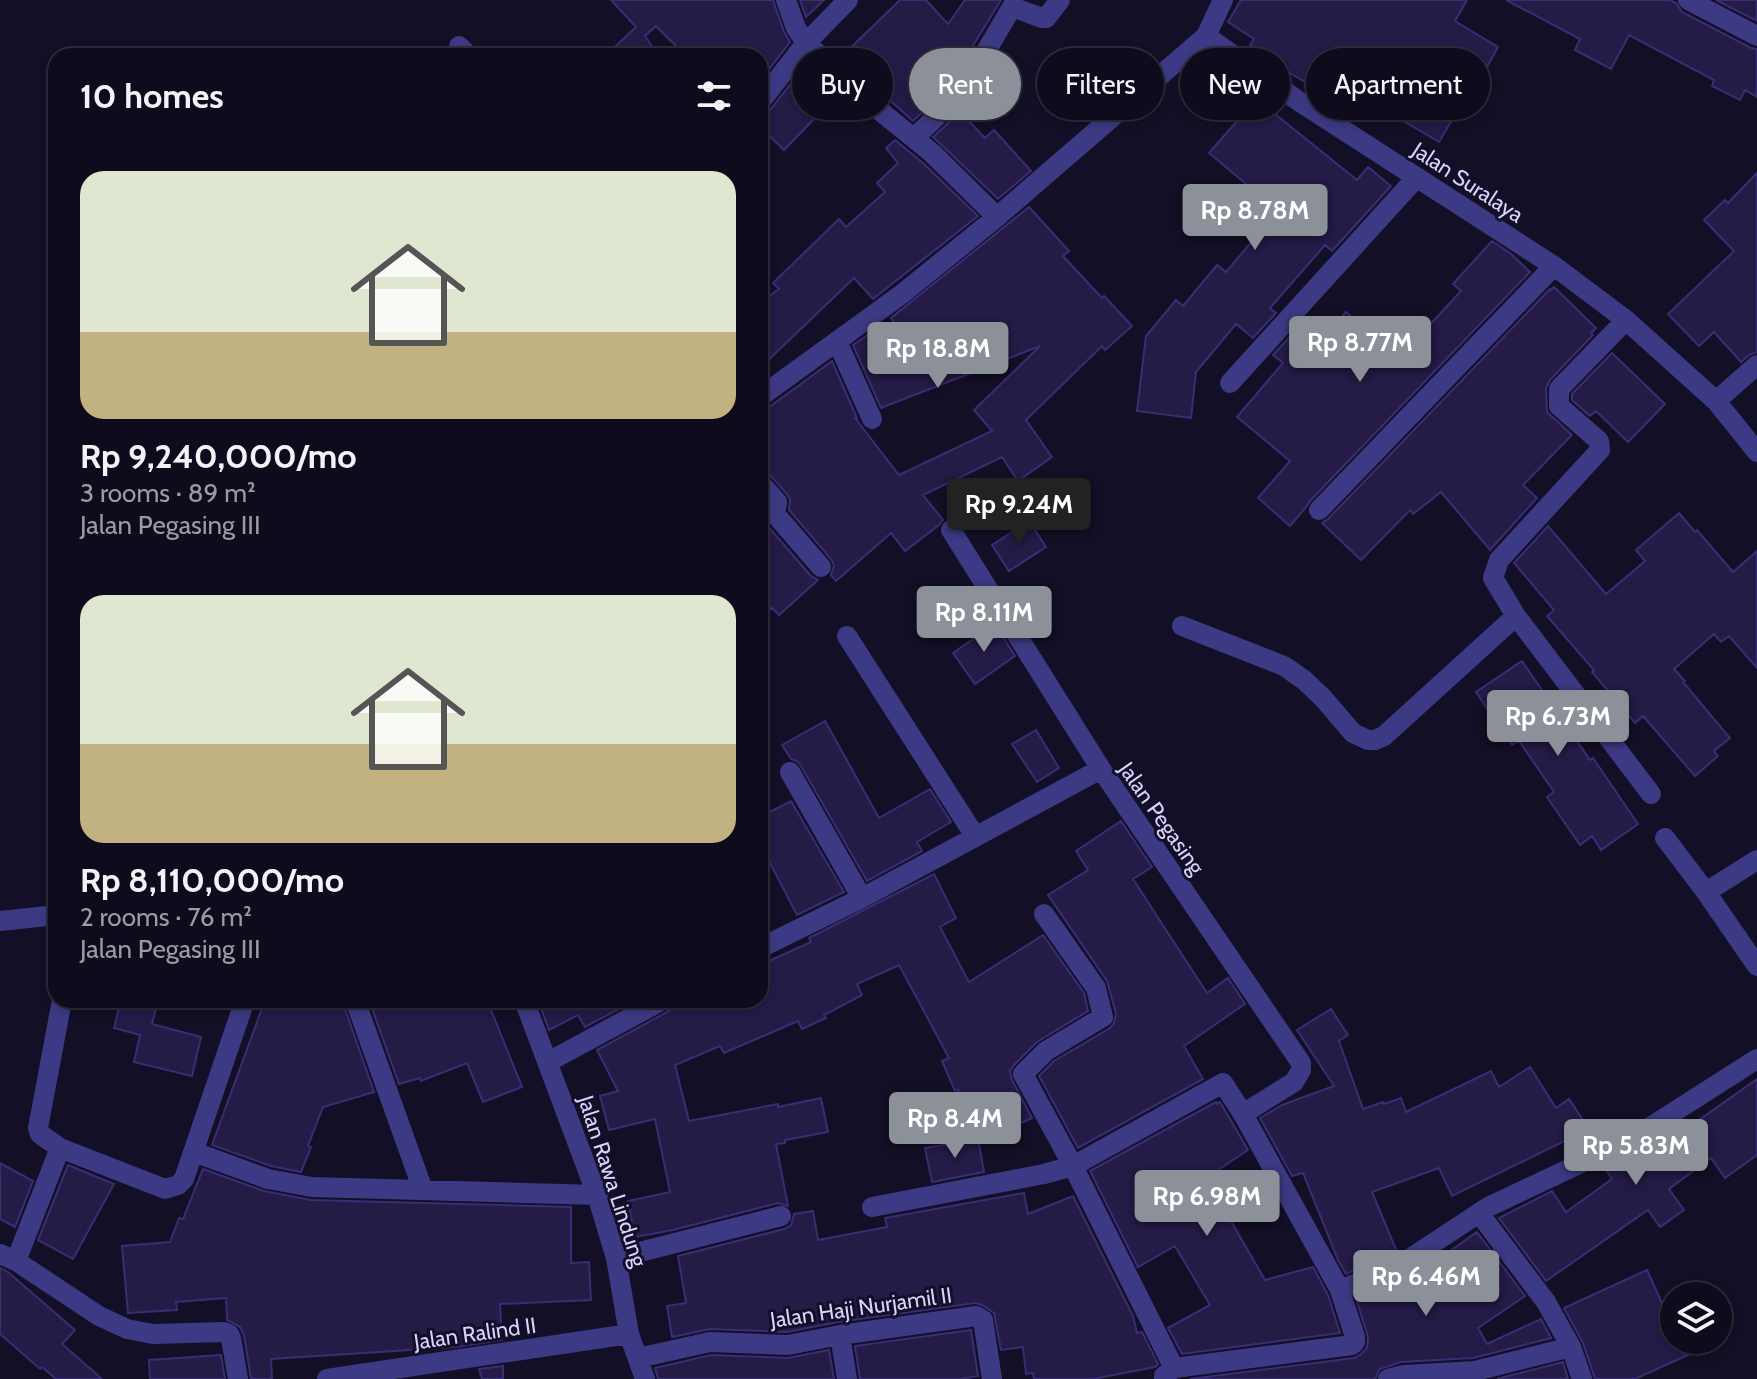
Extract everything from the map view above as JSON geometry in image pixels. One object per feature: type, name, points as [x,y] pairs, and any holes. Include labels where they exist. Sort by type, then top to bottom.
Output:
[{"type":"street","points":[[786,0],[796,28],[806,43],[932,153],[997,217]]},
{"type":"street","points":[[768,92],[806,43],[848,0]]},
{"type":"street","points":[[914,138],[954,100],[1012,7],[1046,18],[1060,0]]},
{"type":"street","points":[[768,391],[902,294],[997,217],[1206,36],[1221,0]]},
{"type":"street","points":[[1688,0],[1757,36]]},
{"type":"street","name":"Jalan Suralaya","points":[[1206,36],[1300,102],[1554,266],[1626,320],[1716,401],[1757,452]]},
{"type":"street","points":[[1230,383],[1417,177]]},
{"type":"street","points":[[1319,510],[1554,266]]},
{"type":"street","points":[[1626,320],[1559,389],[1559,406],[1599,441],[1600,450],[1499,560],[1493,578],[1516,616],[1651,794]]},
{"type":"street","points":[[837,341],[872,419]]},
{"type":"street","points":[[1716,401],[1757,365]]},
{"type":"street","points":[[768,492],[777,502],[775,514],[821,567]]},
{"type":"street","points":[[951,530],[1101,769]]},
{"type":"street","points":[[1182,626],[1284,666],[1323,698],[1353,733],[1360,738],[1375,740],[1384,736],[1516,616]]},
{"type":"street","points":[[847,636],[975,836]]},
{"type":"street","name":"Jalan Pegasing","points":[[768,944],[862,898],[1101,769],[1301,1063],[1301,1070],[1294,1082],[1243,1114]]},
{"type":"street","points":[[790,772],[862,898]]},
{"type":"street","points":[[1665,838],[1757,966]]},
{"type":"street","points":[[1706,892],[1757,860]]},
{"type":"street","points":[[872,1207],[1073,1166],[1223,1083],[1343,1298],[1355,1342],[1352,1345],[1169,1373],[1073,1166],[1023,1074],[1046,1051],[1103,1017],[1096,988],[1044,914]]},
{"type":"street","points":[[0,921],[48,916]]},
{"type":"street","points":[[60,1008],[38,1128],[40,1134],[60,1148],[165,1189],[178,1185],[184,1179],[242,1008]]},
{"type":"street","points":[[358,1008],[423,1190]]},
{"type":"street","name":"Jalan Rawa Lindung","points":[[527,1008],[597,1195],[616,1258],[629,1334],[645,1379]]},
{"type":"street","points":[[548,1062],[648,1008]]},
{"type":"street","points":[[1343,1298],[1397,1267],[1488,1207],[1630,1140],[1757,1059]]},
{"type":"street","points":[[60,1148],[8,1257],[99,1316],[127,1329],[153,1334],[229,1334],[238,1379]]},
{"type":"street","points":[[194,1152],[268,1179],[312,1187],[597,1195]]},
{"type":"street","points":[[1479,1213],[1546,1302],[1571,1347],[1582,1379]]},
{"type":"street","points":[[616,1258],[781,1216]]},
{"type":"street","name":"Jalan Haji Nurjamil II","points":[[638,1358],[710,1342],[788,1345],[976,1316],[983,1320],[992,1379]]},
{"type":"street","name":"Jalan Ralind II","points":[[327,1379],[629,1334]]},
{"type":"street","points":[[840,1335],[847,1379]]},
{"type":"street","points":[[1388,1379],[1404,1375],[1475,1371],[1571,1347]]},
{"type":"building","points":[[611,0],[773,0],[790,42],[768,71],[768,48],[678,48],[656,26],[645,36],[653,48],[614,48],[636,27]]},
{"type":"building","points":[[800,0],[824,0],[806,17]]},
{"type":"building","points":[[900,0],[926,0],[948,24],[965,0],[1001,0],[972,48],[909,48],[909,117],[893,103],[893,48],[850,48]]},
{"type":"building","points":[[1241,0],[1467,0],[1455,21],[1498,47],[1490,62],[1490,48],[1306,48],[1306,82],[1290,73],[1290,48],[1255,48],[1250,45],[1254,39],[1228,22]]},
{"type":"building","points":[[1506,0],[1670,0],[1682,12],[1757,49],[1757,97],[1745,90],[1740,100],[1712,86],[1714,80],[1629,35],[1611,69],[1575,50],[1580,39]]},
{"type":"building","points":[[1716,0],[1757,0],[1757,21]]},
{"type":"building","points":[[792,82],[792,120],[813,120],[784,150],[768,135],[768,111]]},
{"type":"building","points":[[951,120],[968,120],[985,138],[994,130],[1031,171],[998,199],[933,137]]},
{"type":"building","points":[[1238,120],[1282,120],[1357,180],[1368,167],[1391,186],[1332,251],[1325,245],[1270,308],[1276,313],[1253,338],[1236,324],[1196,372],[1191,418],[1137,411],[1146,336],[1176,300],[1183,306],[1217,265],[1226,272],[1271,219],[1265,213],[1271,205],[1209,153]]},
{"type":"building","points":[[1401,120],[1452,120],[1439,142]]},
{"type":"building","points":[[895,140],[978,216],[873,299],[854,278],[768,360],[768,297],[779,289],[773,283],[839,219],[846,227],[885,192],[877,183],[898,163],[886,148]]},
{"type":"building","points":[[1757,173],[1757,352],[1741,362],[1714,332],[1699,346],[1668,314],[1734,251],[1704,220],[1725,200],[1728,203]]},
{"type":"building","points":[[1029,207],[1069,251],[1063,256],[1132,326],[1105,350],[1102,346],[1026,420],[1052,457],[1018,481],[1002,457],[923,495],[943,520],[939,525],[905,551],[891,533],[836,581],[831,575],[834,565],[831,559],[789,510],[790,499],[768,474],[768,408],[832,361],[855,418],[899,475],[992,431],[974,410],[1040,346],[881,408],[853,345],[894,322],[891,318]]},
{"type":"building","points":[[1492,241],[1530,272],[1310,501],[1290,526],[1258,498],[1290,461],[1237,417],[1283,363],[1273,355],[1296,330],[1319,345],[1346,312],[1399,358],[1461,291],[1453,284]]},
{"type":"building","points":[[1554,287],[1596,328],[1546,388],[1547,412],[1572,435],[1523,485],[1537,498],[1490,550],[1441,492],[1413,514],[1410,510],[1361,560],[1322,523]]},
{"type":"building","points":[[1612,353],[1665,404],[1628,442],[1596,411],[1590,416],[1572,400],[1572,394]]},
{"type":"building","points":[[1679,513],[1733,572],[1757,551],[1757,668],[1729,636],[1721,642],[1714,634],[1674,669],[1730,738],[1714,751],[1718,756],[1695,776],[1643,716],[1635,723],[1547,616],[1554,610],[1514,563],[1548,526],[1606,594],[1645,561],[1636,550]]},
{"type":"building","points":[[1029,521],[1046,547],[1009,571],[992,545]]},
{"type":"building","points":[[768,526],[818,580],[779,615],[772,608],[768,612]]},
{"type":"building","points":[[995,624],[1015,656],[975,684],[953,653]]},
{"type":"building","points":[[1522,661],[1638,824],[1601,850],[1592,836],[1580,845],[1547,797],[1554,792],[1519,741],[1512,745],[1476,692]]},
{"type":"building","points":[[825,721],[879,818],[930,789],[951,822],[917,842],[922,851],[867,881],[801,766],[791,759],[782,745]]},
{"type":"building","points":[[1036,730],[1059,768],[1037,782],[1012,744]]},
{"type":"building","points":[[791,801],[844,892],[797,915],[768,859],[768,813]]},
{"type":"building","points":[[1121,821],[1152,867],[1133,879],[1207,993],[1228,978],[1245,1004],[1184,1046],[1203,1079],[1078,1148],[1039,1076],[1054,1061],[1110,1028],[1116,1014],[1107,981],[1048,895],[1088,870],[1076,851]]},
{"type":"building","points":[[934,874],[956,918],[940,927],[969,982],[1043,935],[1084,993],[1088,1011],[1037,1042],[1010,1071],[1032,1118],[982,1141],[942,1061],[949,1058],[899,965],[857,984],[862,995],[802,1029],[798,1021],[724,1053],[720,1046],[675,1065],[689,1121],[821,1098],[828,1132],[776,1144],[788,1206],[778,1203],[635,1237],[628,1201],[670,1192],[655,1119],[609,1130],[600,1096],[618,1091],[597,1050],[672,1008],[768,1008],[768,961],[811,942],[809,938]]},
{"type":"building","points":[[119,1008],[156,1008],[152,1024],[201,1037],[192,1076],[134,1062],[140,1035],[114,1028]]},
{"type":"building","points":[[262,1008],[345,1008],[374,1092],[323,1107],[301,1172],[271,1166],[212,1145]]},
{"type":"building","points":[[372,1008],[490,1008],[522,1087],[483,1102],[467,1063],[421,1081],[420,1078],[399,1084]]},
{"type":"building","points":[[541,1008],[621,1008],[585,1027],[578,1015],[549,1030]]},
{"type":"building","points":[[1331,1009],[1348,1035],[1339,1041],[1363,1109],[1401,1098],[1406,1112],[1491,1071],[1499,1087],[1530,1067],[1556,1108],[1569,1099],[1589,1129],[1452,1196],[1439,1168],[1372,1192],[1397,1252],[1346,1274],[1303,1173],[1292,1176],[1260,1118],[1282,1105],[1334,1086],[1297,1030]]},
{"type":"building","points":[[1757,1079],[1757,1155],[1725,1178],[1711,1158],[1669,1189],[1684,1210],[1660,1227],[1648,1210],[1546,1281],[1499,1218],[1552,1191],[1566,1212],[1612,1179],[1606,1170],[1649,1143],[1655,1151]]},
{"type":"building","points":[[1220,1102],[1248,1150],[1206,1178],[1265,1280],[1313,1267],[1328,1295],[1340,1333],[1182,1354],[1168,1328],[1210,1305],[1175,1246],[1138,1267],[1090,1171]]},
{"type":"building","points":[[978,1139],[984,1172],[932,1182],[925,1148]]},
{"type":"building","points":[[0,1163],[33,1181],[15,1227],[0,1219]]},
{"type":"building","points":[[68,1165],[114,1184],[73,1259],[38,1240]]},
{"type":"building","points":[[203,1169],[264,1191],[311,1200],[571,1207],[571,1263],[589,1262],[591,1300],[500,1304],[502,1340],[456,1347],[271,1359],[272,1379],[251,1379],[244,1335],[240,1327],[227,1320],[226,1298],[176,1302],[177,1310],[128,1313],[122,1246],[170,1242]]},
{"type":"building","points":[[1024,1193],[1028,1214],[1073,1196],[1133,1316],[1137,1333],[1142,1332],[1158,1364],[1155,1367],[1093,1379],[1034,1379],[1033,1373],[1026,1374],[1023,1347],[1001,1350],[994,1313],[975,1303],[787,1332],[710,1329],[672,1337],[667,1306],[686,1303],[678,1256],[784,1229],[791,1225],[794,1214],[813,1211],[818,1240],[887,1227],[885,1218]]},
{"type":"building","points":[[1477,1232],[1525,1296],[1478,1328],[1487,1344],[1541,1319],[1551,1338],[1473,1358],[1401,1362],[1380,1369],[1375,1379],[1190,1379],[1360,1355],[1367,1348],[1368,1337],[1356,1298],[1407,1276],[1409,1280]]},
{"type":"building","points":[[0,1268],[75,1330],[62,1344],[102,1379],[56,1379],[0,1334]]},
{"type":"building","points":[[1647,1270],[1660,1299],[1660,1354],[1690,1354],[1635,1379],[1595,1379],[1583,1343],[1564,1308]]},
{"type":"building","points":[[971,1330],[978,1376],[960,1379],[860,1379],[855,1346]]},
{"type":"building","points":[[829,1350],[834,1379],[658,1379],[655,1368],[711,1355],[788,1358]]},
{"type":"building","points":[[221,1355],[225,1379],[150,1379],[149,1360]]},
{"type":"building","points":[[1563,1362],[1568,1379],[1497,1379]]},
{"type":"building","points":[[503,1366],[503,1379],[482,1379],[479,1369]]}]
